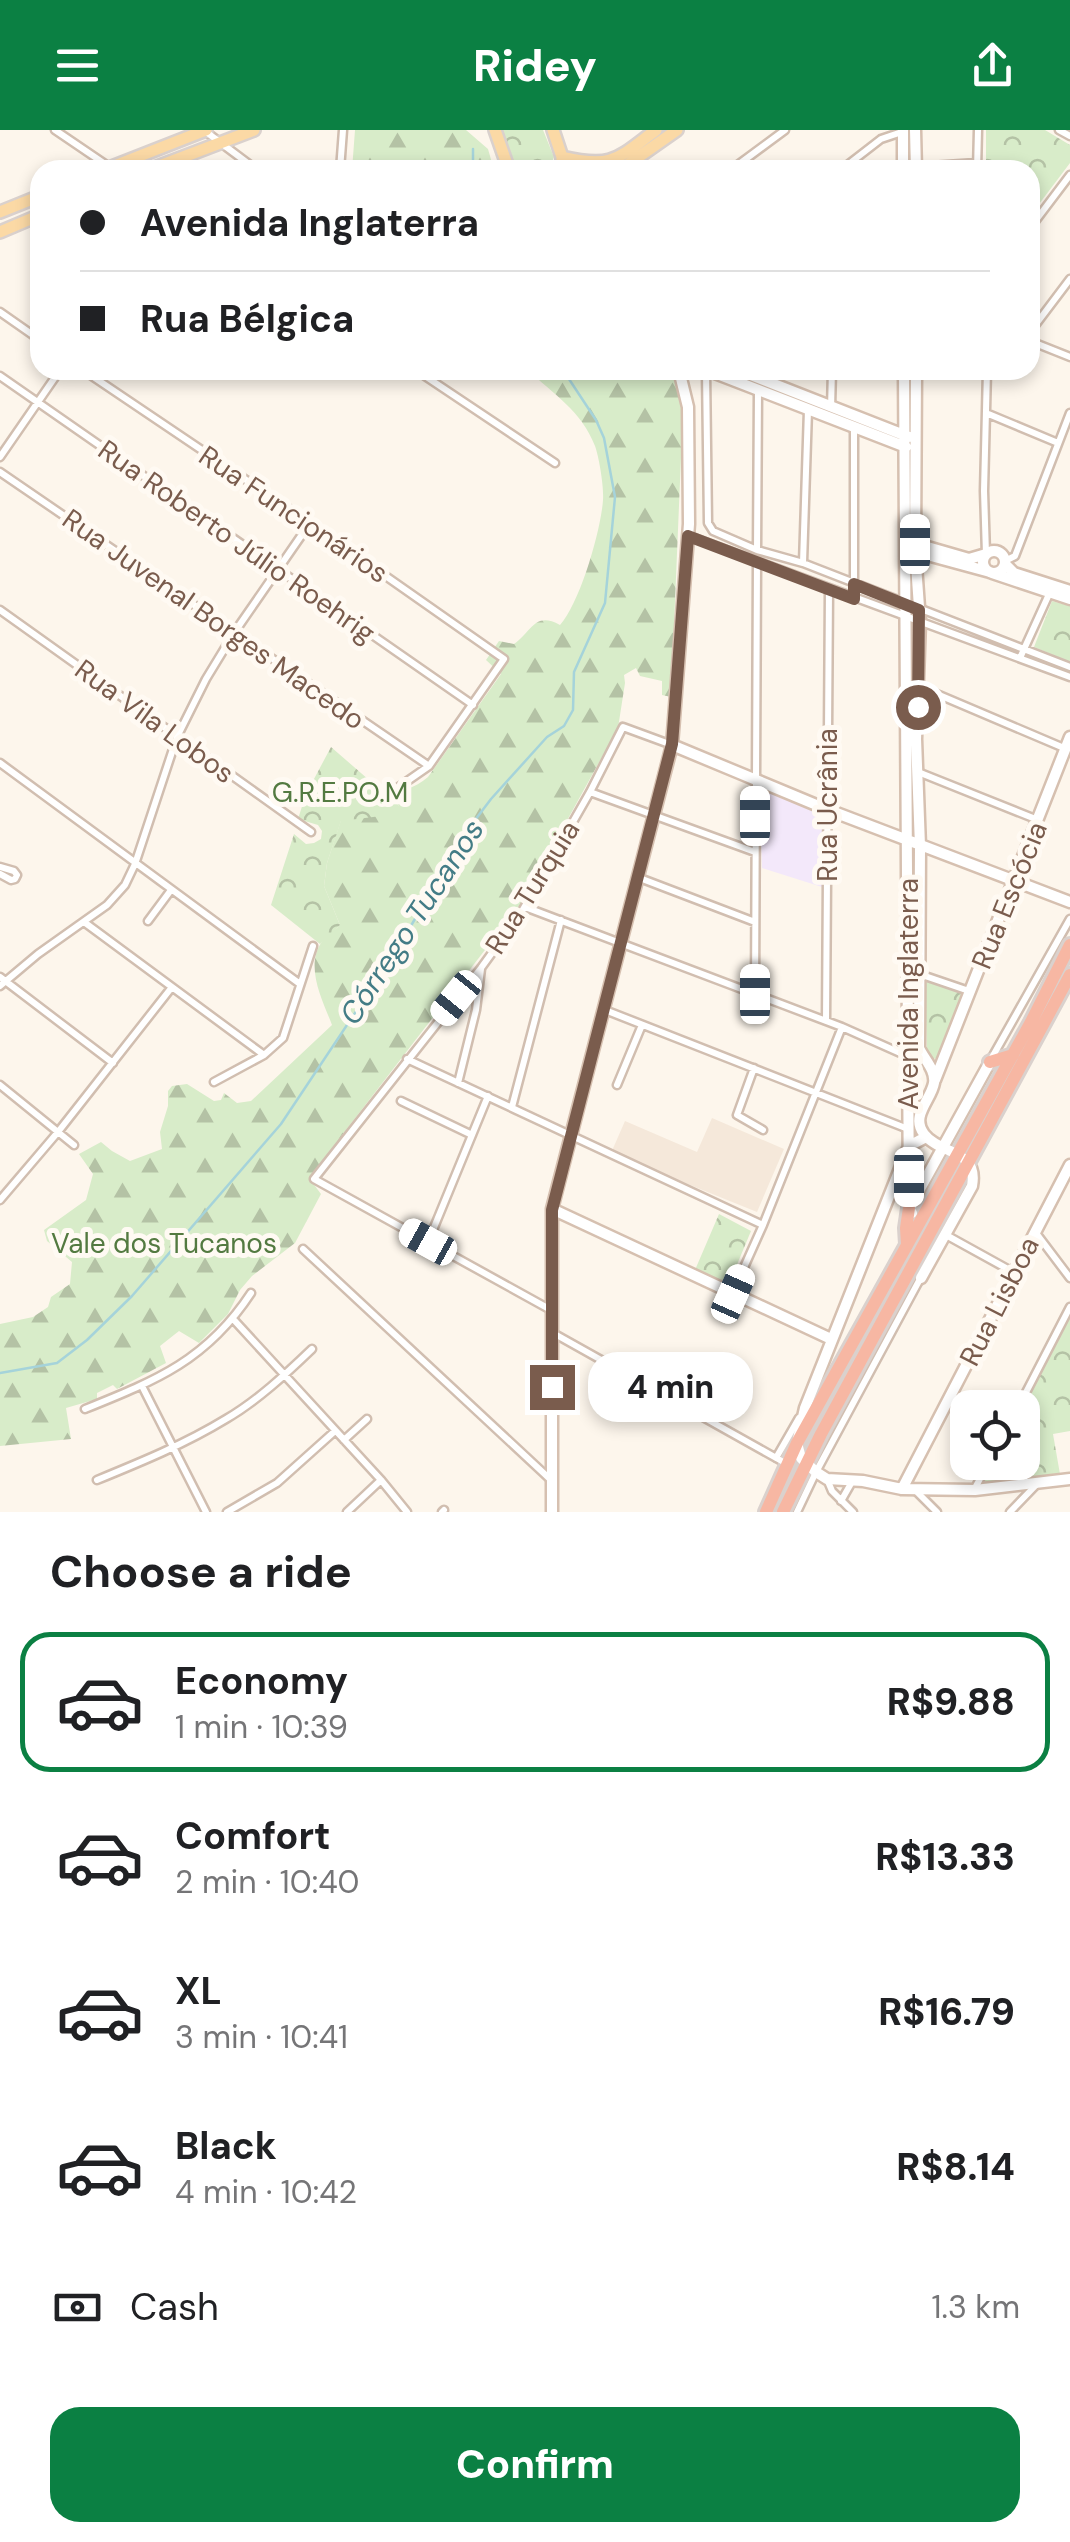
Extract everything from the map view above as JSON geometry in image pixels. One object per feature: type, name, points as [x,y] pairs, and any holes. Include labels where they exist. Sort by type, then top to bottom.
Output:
[{"type":"highway","points":[[783,1512],[816,1472],[901,1288],[939,1231],[963,1159],[1070,945]]},
{"type":"highway","points":[[766,1512],[782,1461],[798,1442],[920,1220],[963,1159],[1070,975]]},
{"type":"highway","points":[[990,1062],[1012,1055]]},
{"type":"highway","points":[[907,1244],[909,1208]]},
{"type":"highway","points":[[901,1288],[920,1278]]},
{"type":"main road","points":[[132,160],[205,130]]},
{"type":"main road","points":[[174,160],[254,130]]},
{"type":"main road","points":[[553,130],[561,160]]},
{"type":"main road","points":[[615,160],[656,130]]},
{"type":"main road","points":[[641,160],[676,130]]},
{"type":"main road","points":[[494,132],[505,160]]},
{"type":"main road","points":[[0,212],[30,200]]},
{"type":"main road","points":[[2,228],[30,219]]},
{"type":"street","points":[[56,130],[98,160]]},
{"type":"street","points":[[205,130],[244,160]]},
{"type":"street","points":[[341,160],[343,130]]},
{"type":"street","points":[[744,160],[785,130]]},
{"type":"street","points":[[854,160],[881,140],[907,130],[909,160]]},
{"type":"street","points":[[977,160],[978,130]]},
{"type":"street","points":[[1059,130],[1070,136]]},
{"type":"street","points":[[1040,215],[1070,175]]},
{"type":"street","points":[[1040,319],[1070,279]]},
{"type":"street","points":[[0,312],[30,333]]},
{"type":"street","points":[[1040,346],[1070,357]]},
{"type":"street","name":"Rua Roberto Júlio Roehrig","points":[[0,376],[473,705]]},
{"type":"street","points":[[0,456],[53,380]]},
{"type":"street","name":"Rua Funcionários","points":[[98,380],[504,659],[473,705]]},
{"type":"street","points":[[431,380],[555,462]]},
{"type":"street","points":[[552,1512],[552,1210],[672,744],[688,536],[688,406],[682,380]]},
{"type":"street","points":[[707,380],[708,523],[713,530],[854,584],[906,611]]},
{"type":"street","points":[[757,550],[758,380]]},
{"type":"street","points":[[760,380],[808,410],[854,428],[909,442]]},
{"type":"street","points":[[761,380],[909,442]]},
{"type":"street","points":[[832,380],[832,408]]},
{"type":"street","name":"Avenida Inglaterra","points":[[905,380],[910,546],[906,611],[920,846],[907,1056],[909,1208]]},
{"type":"street","name":"Avenida Inglaterra","points":[[909,442],[915,380]]},
{"type":"street","points":[[987,380],[983,563],[991,572]]},
{"type":"street","points":[[803,564],[808,410]]},
{"type":"street","points":[[986,413],[1058,443]]},
{"type":"street","points":[[991,572],[1000,571],[1015,556],[1070,414]]},
{"type":"street","points":[[854,428],[854,599]]},
{"type":"street","name":"Rua Juvenal Borges Macedo","points":[[0,472],[428,766]]},
{"type":"street","points":[[112,1063],[2,981],[107,906],[125,885],[177,737],[206,679],[310,524]]},
{"type":"street","points":[[688,536],[854,599],[920,615],[1070,666]]},
{"type":"street","points":[[910,546],[970,559],[1000,552],[1014,573],[1068,593]]},
{"type":"street","points":[[910,546],[1050,592],[1068,593]]},
{"type":"street","name":"Avenida Inglaterra","points":[[910,546],[920,615],[908,840],[920,1051],[930,1066],[934,1083],[920,1113],[921,1130],[963,1159]]},
{"type":"street","points":[[755,994],[757,562]]},
{"type":"street","points":[[1068,593],[1070,576]]},
{"type":"street","name":"Rua Ucrânia","points":[[826,1021],[830,589]]},
{"type":"street","points":[[1020,658],[1050,592]]},
{"type":"street","name":"Rua Vila Lobos","points":[[0,610],[311,832]]},
{"type":"street","points":[[920,615],[1070,676]]},
{"type":"street","points":[[918,686],[1068,743]]},
{"type":"street","points":[[392,792],[428,766],[473,705]]},
{"type":"street","name":"Rua Turquia","points":[[428,1242],[314,1179],[481,968],[525,906],[623,727],[672,744]]},
{"type":"street","name":"Rua Escócia","points":[[934,1083],[1068,743]]},
{"type":"street","points":[[672,744],[826,809],[1070,902]]},
{"type":"street","points":[[0,763],[300,984]]},
{"type":"street","points":[[916,772],[1038,820]]},
{"type":"street","points":[[590,792],[755,852]]},
{"type":"street","points":[[637,877],[755,922]]},
{"type":"street","points":[[148,921],[171,890]]},
{"type":"street","points":[[525,906],[842,1027],[907,1056],[920,1051]]},
{"type":"street","points":[[1014,1272],[920,1220],[909,1208],[1070,918]]},
{"type":"street","points":[[512,1108],[561,920]]},
{"type":"street","points":[[84,922],[264,1055]]},
{"type":"street","points":[[214,1082],[264,1055],[283,1038],[313,946]]},
{"type":"street","points":[[458,1082],[476,1010],[481,968]]},
{"type":"street","points":[[914,974],[970,991]]},
{"type":"street","points":[[0,1200],[172,987]]},
{"type":"street","points":[[604,1010],[908,1129]]},
{"type":"street","points":[[616,1085],[642,1024]]},
{"type":"street","points":[[733,1294],[842,1027]]},
{"type":"street","points":[[930,1066],[946,1054]]},
{"type":"street","points":[[407,1060],[763,1225]]},
{"type":"street","points":[[754,1068],[737,1116],[763,1130]]},
{"type":"street","points":[[0,1085],[74,1144]]},
{"type":"street","points":[[488,1096],[428,1242],[552,1310]]},
{"type":"street","points":[[401,1101],[472,1135]]},
{"type":"street","points":[[552,1332],[782,1461],[909,1146],[926,1137]]},
{"type":"street","name":"Rua Lisboa","points":[[907,1489],[1014,1272],[1068,1175]]},
{"type":"street","points":[[552,1210],[831,1339]]},
{"type":"street","points":[[797,1512],[920,1278],[939,1231]]},
{"type":"street","points":[[1035,1232],[1070,1278]]},
{"type":"street","points":[[303,1249],[552,1481]]},
{"type":"street","points":[[86,1409],[142,1386],[210,1344],[234,1320],[251,1293]]},
{"type":"street","points":[[1027,1390],[1070,1307]]},
{"type":"street","points":[[234,1320],[407,1512]]},
{"type":"street","points":[[97,1480],[174,1449],[230,1418],[312,1349]]},
{"type":"street","points":[[142,1386],[206,1512]]},
{"type":"street","points":[[805,1408],[799,1452],[853,1512]]},
{"type":"street","points":[[344,1440],[367,1419]]},
{"type":"street","points":[[227,1512],[277,1483],[335,1431]]},
{"type":"street","points":[[816,1472],[907,1489],[975,1490],[1070,1478]]},
{"type":"street","points":[[346,1512],[381,1480]]},
{"type":"street","points":[[841,1501],[853,1480]]},
{"type":"street","points":[[975,1490],[980,1480]]},
{"type":"street","points":[[1010,1512],[1037,1483]]},
{"type":"street","points":[[907,1489],[937,1512]]},
{"type":"shaded area","points":[[759,788],[822,813],[822,887],[762,868]]},
{"type":"shaded area","points":[[712,1118],[784,1149],[757,1212],[611,1153],[625,1121],[697,1152]]},
{"type":"green space","points":[[355,130],[466,130],[488,149],[491,160],[353,160]]},
{"type":"green space","points":[[501,130],[543,130],[553,160],[510,160]]},
{"type":"green space","points":[[986,130],[1045,130],[1070,145],[1070,163],[1040,203],[1040,160],[986,160]]},
{"type":"green space","name":"Vale dos Tucanos","points":[[539,380],[676,380],[683,410],[671,697],[662,695],[662,681],[640,676],[636,668],[624,675],[618,728],[522,902],[309,1178],[321,1194],[295,1243],[252,1276],[228,1314],[199,1343],[179,1331],[160,1346],[166,1363],[117,1389],[113,1385],[97,1393],[97,1399],[66,1408],[71,1439],[0,1446],[0,1324],[33,1317],[70,1284],[72,1262],[47,1241],[44,1230],[86,1200],[93,1174],[79,1154],[101,1142],[130,1161],[162,1149],[160,1132],[172,1086],[187,1084],[214,1101],[221,1100],[224,1093],[237,1103],[251,1101],[332,1025],[317,984],[315,963],[321,943],[340,925],[324,886],[341,820],[399,806],[384,793],[408,789],[428,777],[501,674],[486,660],[499,641],[514,644],[539,621],[560,625],[568,615],[594,547],[603,494],[595,446],[566,404]]},
{"type":"green space","points":[[1052,601],[1070,606],[1070,662],[1034,647]]},
{"type":"green space","name":"G.R.E.PO.M","points":[[331,747],[399,806],[397,814],[341,821],[324,886],[340,925],[320,944],[271,905],[294,834],[306,844],[321,839],[318,825],[298,819],[306,794]]},
{"type":"green space","points":[[925,981],[964,992],[938,1058],[933,1059],[927,1053]]},
{"type":"green space","points":[[719,1214],[751,1231],[731,1279],[725,1284],[695,1270]]},
{"type":"green space","points":[[1070,1307],[1070,1431],[1053,1434],[1061,1480],[975,1489],[980,1480],[1040,1480],[1040,1390],[1027,1390]]},
{"type":"waterway","name":"Córrego Tucanos","points":[[473,149],[473,160]]},
{"type":"waterway","name":"Córrego Tucanos","points":[[0,1373],[57,1363],[132,1296],[281,1124],[395,953],[466,832],[547,737],[564,726],[573,710],[574,672],[605,603],[615,497],[604,438],[570,380]]},
{"type":"route","points":[[552,1387],[552,1210],[672,744],[688,536],[854,599],[854,584],[919,610],[918,707]]}]
